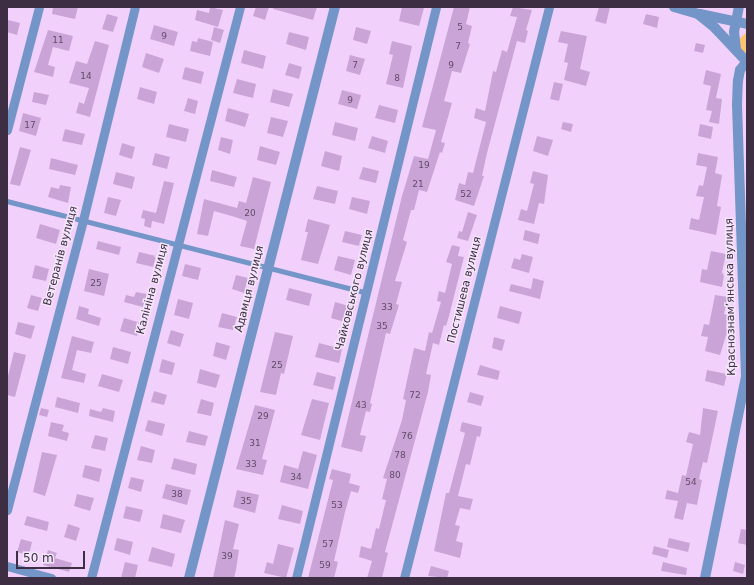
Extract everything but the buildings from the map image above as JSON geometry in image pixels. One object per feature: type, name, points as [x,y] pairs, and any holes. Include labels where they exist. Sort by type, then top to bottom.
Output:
[{"type":"street","points":[[7,130],[39,7]]},
{"type":"street","name":"Ветеранів вулиця","points":[[7,510],[83,220],[135,7]]},
{"type":"street","name":"Калініна вулиця","points":[[91,578],[240,7]]},
{"type":"street","name":"Адамця вулиця","points":[[190,578],[335,7]]},
{"type":"street","name":"Чайковського вулиця","points":[[296,578],[436,7]]},
{"type":"street","name":"Постишева вулиця","points":[[404,578],[549,7]]},
{"type":"street","points":[[674,7],[698,14],[747,24]]},
{"type":"street","points":[[736,50],[733,41],[739,7]]},
{"type":"street","points":[[698,14],[747,62]]},
{"type":"street","name":"Краснознамʼянська вулиця","points":[[705,578],[746,376],[737,105],[740,70],[747,62]]},
{"type":"street","points":[[7,566],[51,578]]},
{"type":"lane","points":[[7,201],[367,293]]},
{"type":"shaded area","points":[[747,32],[747,54],[741,52],[739,39]]}]
